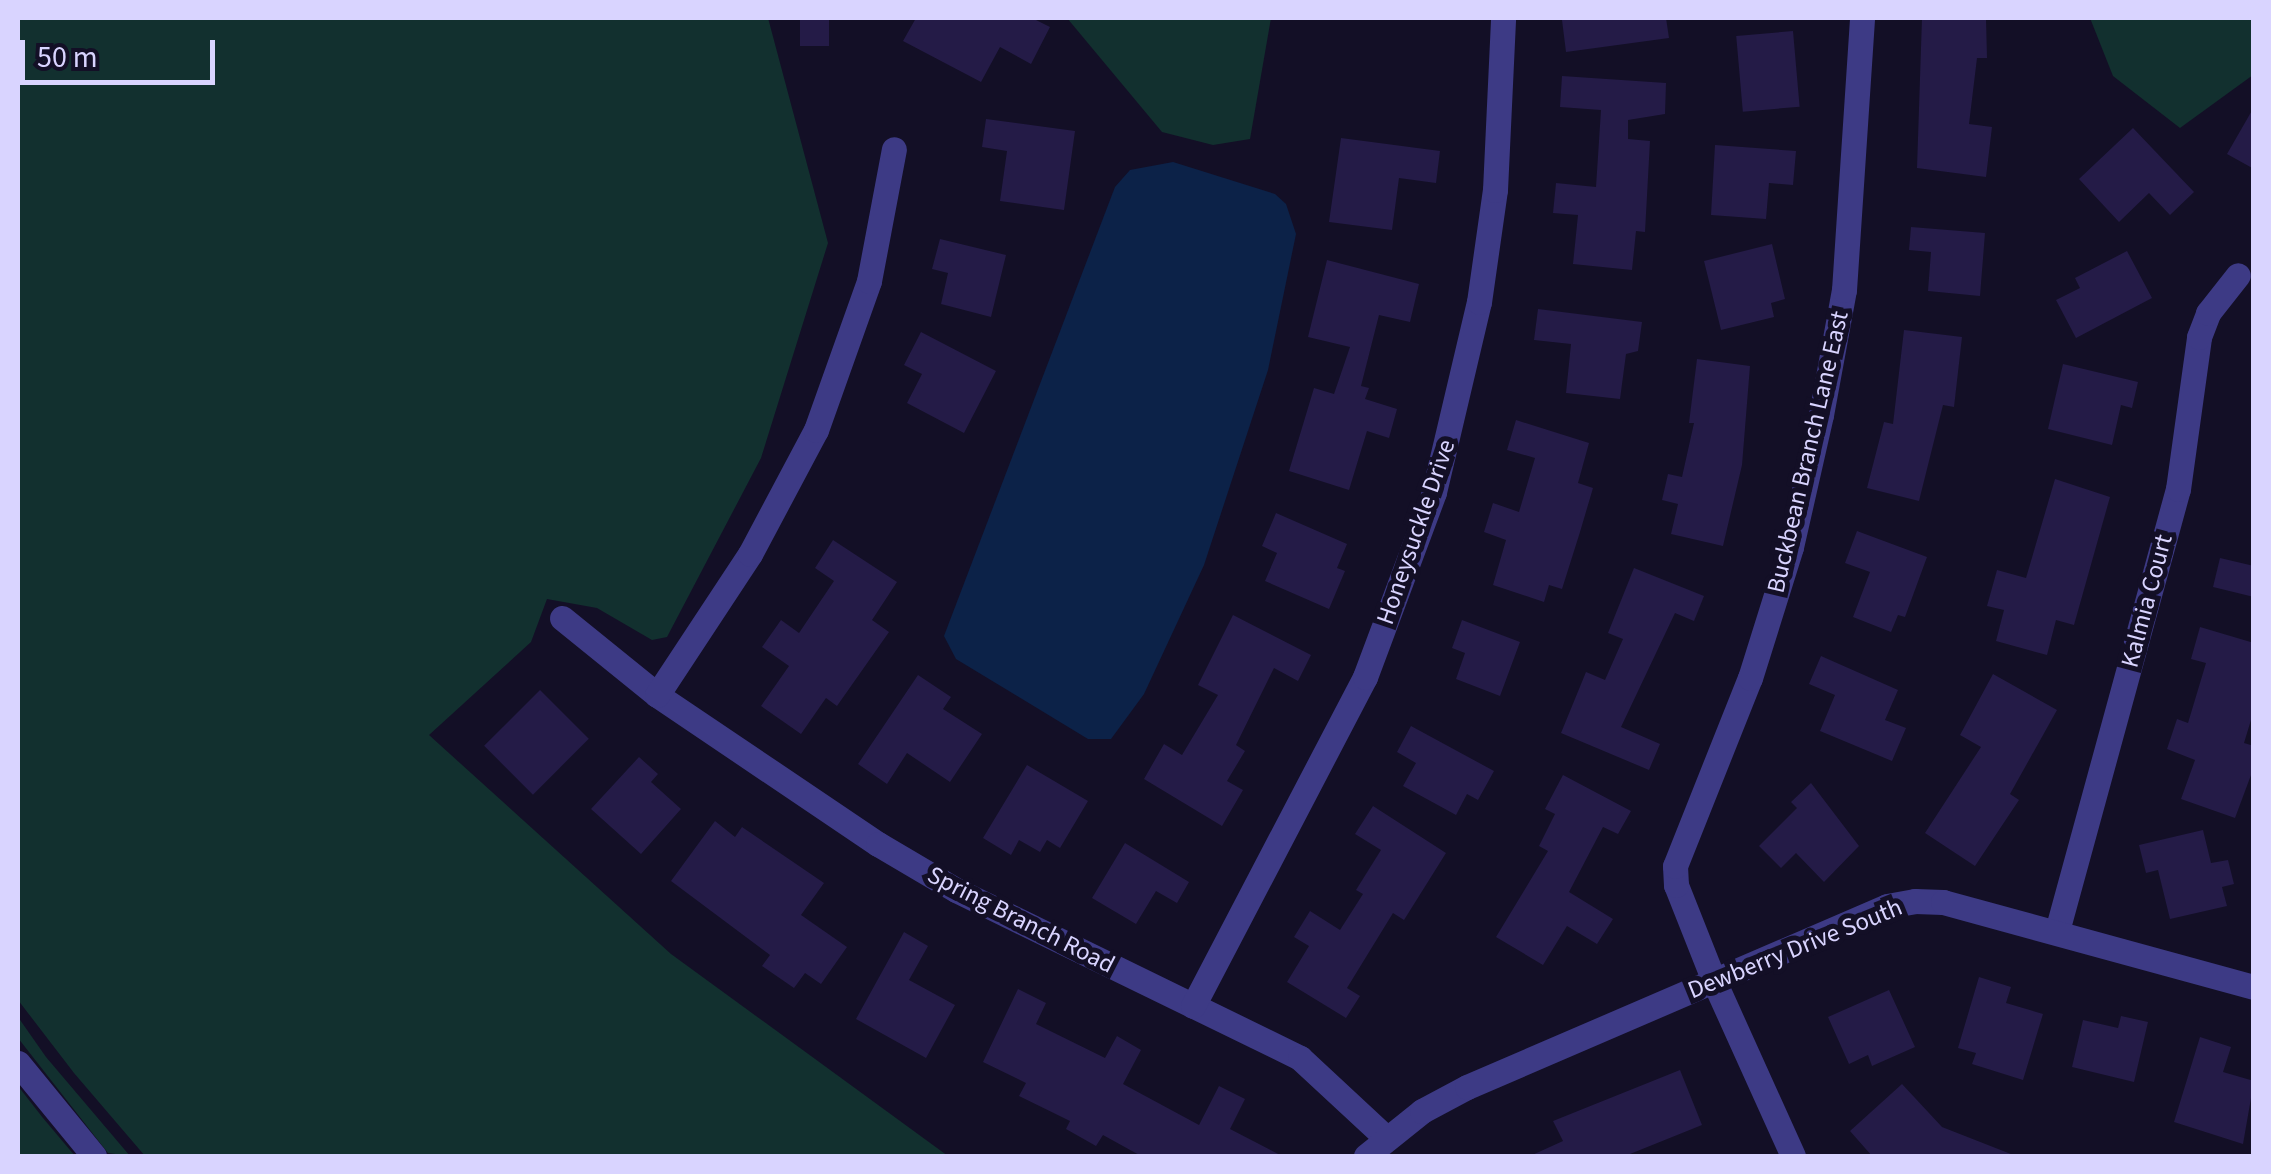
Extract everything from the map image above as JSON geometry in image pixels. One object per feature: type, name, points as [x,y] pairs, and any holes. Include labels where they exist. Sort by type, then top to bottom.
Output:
[{"type":"street","name":"Honeysuckle Drive","points":[[1193,1006],[1365,676],[1434,492],[1479,302],[1495,190],[1503,18]]},
{"type":"street","name":"Buckbean Branch Lane East","points":[[1793,1156],[1714,981],[1676,886],[1675,866],[1750,678],[1791,547],[1821,415],[1846,271],[1862,18]]},
{"type":"street","points":[[656,695],[750,554],[816,430],[869,281],[894,149]]},
{"type":"street","name":"Kalmia Court","points":[[2056,932],[2178,489],[2199,337],[2208,313],[2238,276]]},
{"type":"street","name":"Spring Branch Road","points":[[562,618],[656,695],[956,890],[1323,1073],[1385,1137]]},
{"type":"street","name":"Dewberry Drive South","points":[[1366,1156],[1385,1137],[1467,1087],[1914,900],[2056,932],[2254,986]]},
{"type":"street","points":[[18,1063],[94,1156]]},
{"type":"green space","points":[[18,18],[768,18],[828,243],[761,458],[667,637],[652,640],[597,608],[547,599],[531,642],[429,735],[671,954],[948,1156],[145,1156],[74,1073],[18,1000]]},
{"type":"green space","points":[[1067,18],[1271,18],[1250,139],[1213,145],[1162,132]]},
{"type":"green space","points":[[2090,18],[2253,18],[2253,75],[2180,128],[2113,76]]},
{"type":"green space","points":[[18,1017],[46,1057],[130,1156],[108,1153],[18,1038]]},
{"type":"green space","points":[[18,1086],[43,1118],[75,1156],[18,1156]]},
{"type":"water","points":[[1173,162],[1275,194],[1286,204],[1296,234],[1268,370],[1204,565],[1144,694],[1111,739],[1088,739],[956,659],[944,636],[1115,187],[1130,170]]},
{"type":"building","points":[[800,18],[829,18],[829,46],[800,46]]},
{"type":"building","points":[[916,18],[1032,18],[1050,27],[1031,64],[1000,47],[981,82],[903,41]]},
{"type":"building","points":[[1666,18],[1669,38],[1566,52],[1562,20]]},
{"type":"building","points":[[1922,18],[1986,18],[1987,58],[1977,58],[1969,124],[1992,127],[1986,177],[1917,168]]},
{"type":"building","points":[[1793,31],[1800,107],[1743,112],[1736,36]]},
{"type":"building","points":[[1562,76],[1666,83],[1665,114],[1628,120],[1628,139],[1650,141],[1645,232],[1636,231],[1632,270],[1573,264],[1578,215],[1553,213],[1556,183],[1596,187],[1601,110],[1560,107]]},
{"type":"building","points":[[2254,107],[2254,169],[2227,154]]},
{"type":"building","points":[[986,119],[1075,131],[1064,210],[1000,201],[1007,151],[982,147]]},
{"type":"building","points":[[2133,128],[2194,192],[2170,215],[2149,193],[2119,222],[2079,179]]},
{"type":"building","points":[[1341,138],[1440,151],[1436,183],[1399,178],[1392,230],[1329,222]]},
{"type":"building","points":[[1715,145],[1796,151],[1793,185],[1769,183],[1766,219],[1711,215]]},
{"type":"building","points":[[1911,227],[1985,233],[1980,296],[1928,291],[1931,252],[1909,250]]},
{"type":"building","points":[[940,239],[1006,255],[991,317],[941,304],[948,273],[932,269]]},
{"type":"building","points":[[1772,244],[1785,299],[1771,303],[1774,317],[1721,330],[1704,261]]},
{"type":"building","points":[[2127,251],[2152,298],[2076,338],[2056,300],[2080,288],[2075,278]]},
{"type":"building","points":[[1327,260],[1419,284],[1410,322],[1379,315],[1361,386],[1369,388],[1365,399],[1397,409],[1389,438],[1367,431],[1349,490],[1289,471],[1314,388],[1334,394],[1350,347],[1308,337]]},
{"type":"building","points":[[1538,309],[1642,322],[1638,351],[1626,354],[1620,399],[1566,393],[1571,344],[1534,340]]},
{"type":"building","points":[[1904,330],[1962,337],[1954,407],[1943,405],[1919,501],[1867,488],[1884,422],[1893,424]]},
{"type":"building","points":[[921,332],[996,371],[964,433],[907,403],[922,374],[904,365]]},
{"type":"building","points":[[1697,359],[1750,366],[1742,465],[1723,546],[1671,534],[1678,504],[1662,500],[1668,474],[1682,477],[1694,423],[1689,423]]},
{"type":"building","points":[[2063,364],[2138,382],[2132,408],[2121,405],[2112,445],[2048,429]]},
{"type":"building","points":[[1516,420],[1589,443],[1578,483],[1593,488],[1562,589],[1549,585],[1544,602],[1493,585],[1506,540],[1484,532],[1493,503],[1519,512],[1535,458],[1507,450]]},
{"type":"building","points":[[2055,479],[2110,497],[2074,625],[2056,620],[2047,655],[1996,641],[2004,610],[1987,606],[1997,570],[2026,578]]},
{"type":"building","points":[[1276,513],[1347,544],[1337,568],[1345,571],[1329,609],[1265,581],[1277,553],[1262,546]]},
{"type":"building","points":[[1857,531],[1927,557],[1905,617],[1898,615],[1891,632],[1853,617],[1870,572],[1845,563]]},
{"type":"building","points":[[833,540],[897,582],[872,620],[889,632],[837,706],[826,698],[801,734],[761,706],[789,666],[762,647],[781,620],[799,633],[834,581],[815,568]]},
{"type":"building","points":[[2220,558],[2254,566],[2254,597],[2213,587]]},
{"type":"building","points":[[1634,568],[1704,596],[1694,621],[1675,613],[1621,727],[1660,744],[1649,770],[1561,733],[1586,672],[1605,680],[1623,639],[1608,633]]},
{"type":"building","points":[[1233,615],[1311,655],[1298,681],[1274,668],[1236,745],[1245,751],[1227,781],[1243,790],[1222,826],[1144,779],[1164,744],[1182,755],[1218,695],[1198,685]]},
{"type":"building","points":[[1462,620],[1520,642],[1500,696],[1456,679],[1465,653],[1452,648]]},
{"type":"building","points":[[2200,627],[2254,643],[2254,710],[2244,743],[2254,746],[2254,767],[2235,818],[2181,799],[2195,760],[2167,749],[2177,719],[2188,723],[2206,663],[2191,659]]},
{"type":"building","points":[[1821,656],[1898,690],[1885,720],[1906,728],[1892,761],[1820,731],[1835,695],[1809,684]]},
{"type":"building","points":[[1993,674],[2057,710],[2010,794],[2019,800],[1975,866],[1925,833],[1981,747],[1960,735]]},
{"type":"building","points":[[918,675],[951,697],[943,709],[982,734],[950,782],[907,753],[887,784],[858,764]]},
{"type":"building","points":[[540,690],[589,739],[533,795],[484,746]]},
{"type":"building","points":[[1411,726],[1494,771],[1478,800],[1467,794],[1456,815],[1403,786],[1416,763],[1397,752]]},
{"type":"building","points":[[639,757],[658,774],[651,782],[681,809],[641,854],[591,809]]},
{"type":"building","points":[[1027,765],[1088,801],[1060,848],[1047,840],[1040,852],[1019,840],[1011,855],[983,838]]},
{"type":"building","points":[[1563,775],[1631,811],[1618,834],[1603,827],[1569,892],[1613,919],[1597,944],[1567,926],[1543,965],[1496,937],[1548,851],[1539,846],[1555,814],[1545,809]]},
{"type":"building","points":[[1811,783],[1859,846],[1824,882],[1796,853],[1781,868],[1759,846],[1797,808],[1791,802]]},
{"type":"building","points":[[1373,806],[1446,853],[1404,920],[1393,913],[1347,988],[1360,996],[1346,1018],[1287,982],[1309,946],[1294,937],[1310,911],[1340,930],[1363,894],[1356,890],[1381,850],[1355,834]]},
{"type":"building","points":[[715,821],[735,837],[742,827],[824,883],[801,915],[847,947],[821,984],[805,973],[794,988],[762,966],[770,955],[671,881]]},
{"type":"building","points":[[2203,830],[2211,863],[2228,860],[2234,884],[2222,887],[2227,906],[2170,919],[2158,870],[2146,873],[2139,845]]},
{"type":"building","points":[[1125,843],[1189,882],[1177,903],[1156,891],[1136,924],[1092,898]]},
{"type":"building","points":[[904,932],[928,946],[909,980],[955,1005],[926,1058],[856,1019]]},
{"type":"building","points":[[1979,977],[2011,987],[2006,1003],[2043,1014],[2023,1080],[1972,1064],[1976,1053],[1958,1048]]},
{"type":"building","points":[[1018,989],[1046,1003],[1036,1024],[1105,1058],[1117,1036],[1141,1050],[1123,1084],[1199,1125],[1219,1086],[1245,1099],[1230,1129],[1282,1156],[1141,1156],[1103,1135],[1096,1146],[1066,1129],[1070,1121],[1019,1096],[1026,1083],[983,1062]]},
{"type":"building","points":[[1889,990],[1915,1047],[1872,1066],[1868,1055],[1849,1064],[1828,1017]]},
{"type":"building","points":[[2121,1016],[2148,1022],[2134,1082],[2072,1067],[2083,1020],[2118,1028]]},
{"type":"building","points":[[2200,1037],[2231,1047],[2223,1072],[2254,1081],[2243,1144],[2174,1122]]},
{"type":"building","points":[[1680,1070],[1702,1125],[1625,1156],[1530,1156],[1563,1141],[1553,1121]]},
{"type":"building","points":[[1902,1084],[1942,1127],[2016,1156],[1872,1156],[1850,1131]]}]
